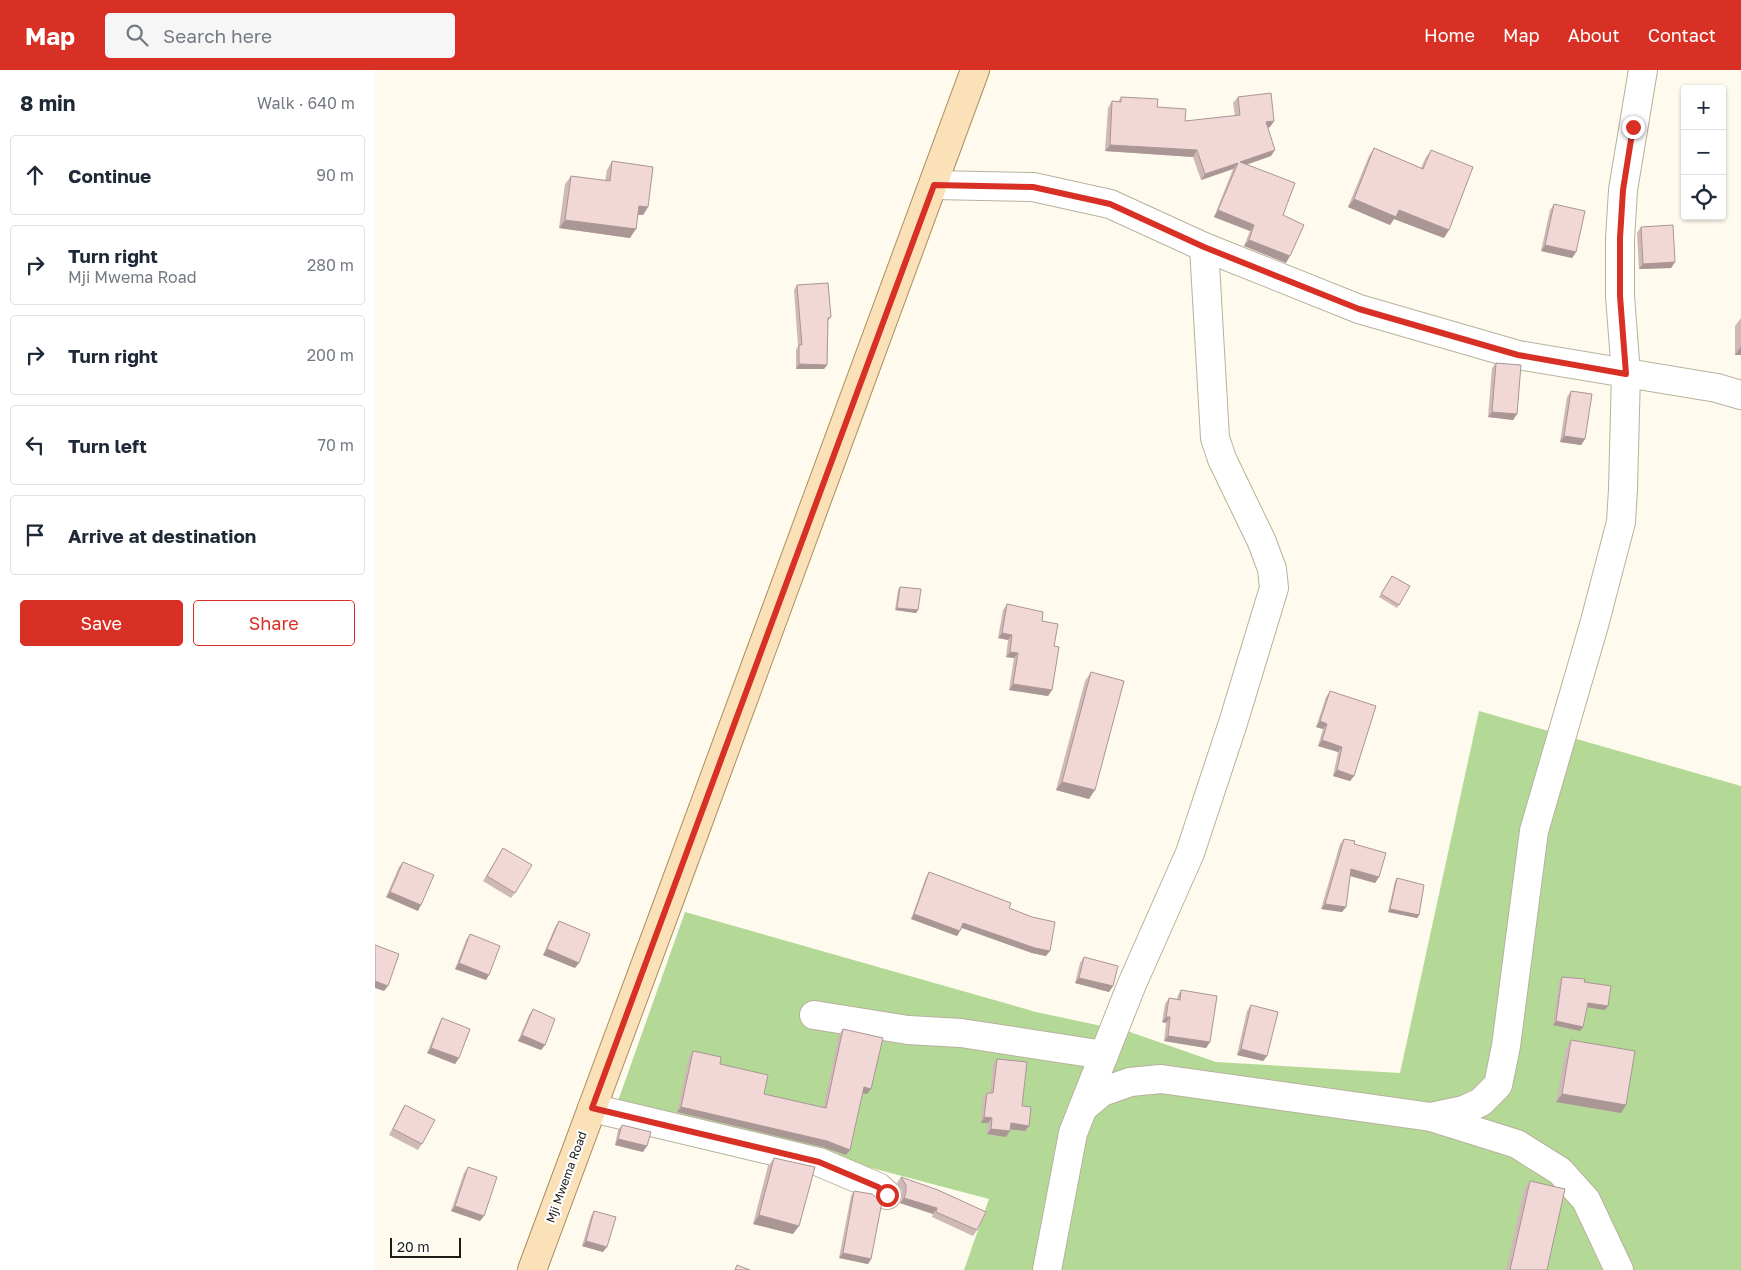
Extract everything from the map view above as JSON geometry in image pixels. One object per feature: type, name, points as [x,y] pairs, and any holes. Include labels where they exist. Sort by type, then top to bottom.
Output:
[{"type":"main road","name":"Mji Mwema Road","points":[[532,1270],[975,70]]},
{"type":"street","points":[[1431,1118],[1463,1110],[1481,1102],[1498,1085],[1506,1046],[1535,831],[1621,522],[1626,374],[1620,296],[1621,229],[1623,190],[1643,70]]},
{"type":"street","points":[[934,185],[1033,187],[1110,204],[1204,247],[1359,309],[1518,355],[1717,388],[1741,395]]},
{"type":"street","points":[[1047,1270],[1073,1133],[1132,984],[1190,853],[1233,723],[1274,588],[1272,569],[1263,542],[1222,458],[1215,438],[1204,247]]},
{"type":"street","points":[[814,1015],[908,1030],[961,1033],[1104,1055]]},
{"type":"street","points":[[1083,1108],[1102,1092],[1130,1082],[1161,1079],[1431,1118],[1517,1144],[1560,1171],[1586,1200],[1619,1270]]},
{"type":"street","points":[[592,1108],[819,1162],[878,1187],[887,1195]]},
{"type":"green space","points":[[1479,711],[1741,786],[1741,1270],[964,1270],[989,1199],[618,1101],[685,912],[1036,1012],[1130,1032],[1216,1062],[1400,1073]]},
{"type":"building","points":[[1271,93],[1274,121],[1266,122],[1275,150],[1240,162],[1295,183],[1283,215],[1304,225],[1290,256],[1249,240],[1254,225],[1218,210],[1238,163],[1205,174],[1197,150],[1110,145],[1112,101],[1121,102],[1121,97],[1158,99],[1157,107],[1186,109],[1185,121],[1240,115],[1238,97]]},
{"type":"building","points":[[1374,148],[1423,169],[1431,150],[1473,167],[1449,230],[1399,210],[1396,217],[1354,199]]},
{"type":"building","points":[[612,161],[653,167],[648,207],[639,206],[636,229],[565,220],[571,176],[610,181]]},
{"type":"building","points":[[1554,204],[1585,211],[1576,252],[1545,245]]},
{"type":"building","points":[[1673,225],[1675,262],[1643,264],[1641,227]]},
{"type":"building","points":[[828,283],[831,317],[828,318],[827,365],[799,364],[799,345],[802,345],[797,285]]},
{"type":"building","points":[[1496,363],[1521,365],[1517,414],[1492,412]]},
{"type":"building","points":[[1571,391],[1592,394],[1585,439],[1564,436]]},
{"type":"building","points":[[1392,576],[1410,586],[1399,605],[1381,594]]},
{"type":"building","points":[[900,587],[921,589],[918,610],[897,608]]},
{"type":"building","points":[[1007,604],[1043,612],[1042,621],[1058,624],[1054,646],[1059,647],[1052,690],[1013,684],[1018,653],[1010,652],[1012,635],[1002,633]]},
{"type":"building","points":[[1091,672],[1124,681],[1095,790],[1062,782]]},
{"type":"building","points":[[1330,691],[1376,706],[1354,776],[1337,770],[1342,747],[1322,740],[1327,724],[1320,721]]},
{"type":"building","points":[[1344,839],[1355,841],[1354,844],[1386,853],[1379,877],[1351,869],[1346,907],[1325,904]]},
{"type":"building","points":[[503,848],[532,865],[515,893],[487,876]]},
{"type":"building","points":[[403,862],[434,875],[421,905],[390,892]]},
{"type":"building","points":[[929,872],[1011,903],[1009,908],[1032,917],[1055,922],[1050,951],[1035,948],[963,923],[960,931],[914,914]]},
{"type":"building","points":[[1397,878],[1424,885],[1419,915],[1390,909]]},
{"type":"building","points":[[559,921],[590,934],[579,963],[547,949]]},
{"type":"building","points":[[470,934],[500,946],[489,975],[459,963]]},
{"type":"building","points":[[375,945],[399,954],[388,986],[375,981]]},
{"type":"building","points":[[1084,957],[1118,966],[1113,986],[1079,978]]},
{"type":"building","points":[[1562,977],[1585,979],[1584,982],[1611,986],[1608,1006],[1588,1003],[1583,1027],[1556,1021]]},
{"type":"building","points":[[1181,990],[1217,996],[1210,1042],[1168,1036],[1170,1017],[1166,1017],[1169,998],[1180,1000]]},
{"type":"building","points":[[1251,1005],[1278,1012],[1267,1056],[1241,1049]]},
{"type":"building","points":[[533,1009],[555,1019],[545,1045],[522,1035]]},
{"type":"building","points":[[442,1018],[470,1029],[459,1058],[431,1048]]},
{"type":"building","points":[[843,1029],[883,1038],[871,1089],[864,1087],[850,1150],[827,1141],[681,1107],[693,1051],[721,1057],[720,1064],[768,1075],[764,1094],[826,1108]]},
{"type":"building","points":[[1571,1040],[1635,1051],[1626,1105],[1562,1094]]},
{"type":"building","points":[[997,1059],[1027,1062],[1022,1106],[1031,1107],[1029,1126],[1011,1123],[1010,1131],[991,1129],[992,1118],[984,1117],[987,1093],[993,1093]]},
{"type":"building","points":[[405,1105],[435,1120],[422,1144],[393,1129]]},
{"type":"building","points":[[622,1125],[651,1132],[647,1146],[618,1139]]},
{"type":"building","points":[[774,1158],[815,1167],[799,1226],[759,1215]]},
{"type":"building","points":[[468,1167],[497,1177],[484,1216],[455,1206]]},
{"type":"building","points":[[901,1177],[938,1190],[986,1212],[977,1230],[936,1212],[937,1208],[904,1198],[906,1185]]},
{"type":"building","points":[[1530,1181],[1565,1189],[1547,1270],[1510,1270]]},
{"type":"building","points":[[854,1191],[872,1194],[882,1202],[871,1259],[843,1253]]},
{"type":"building","points":[[594,1211],[616,1217],[607,1247],[586,1241]]},
{"type":"building","points":[[737,1265],[750,1270],[735,1270]]},
{"type":"route","points":[[887,1195],[878,1187],[819,1162],[592,1108],[934,185],[1033,187],[1110,204],[1204,247],[1359,309],[1518,355],[1626,374],[1620,296],[1620,238],[1623,190],[1633,127]]}]
